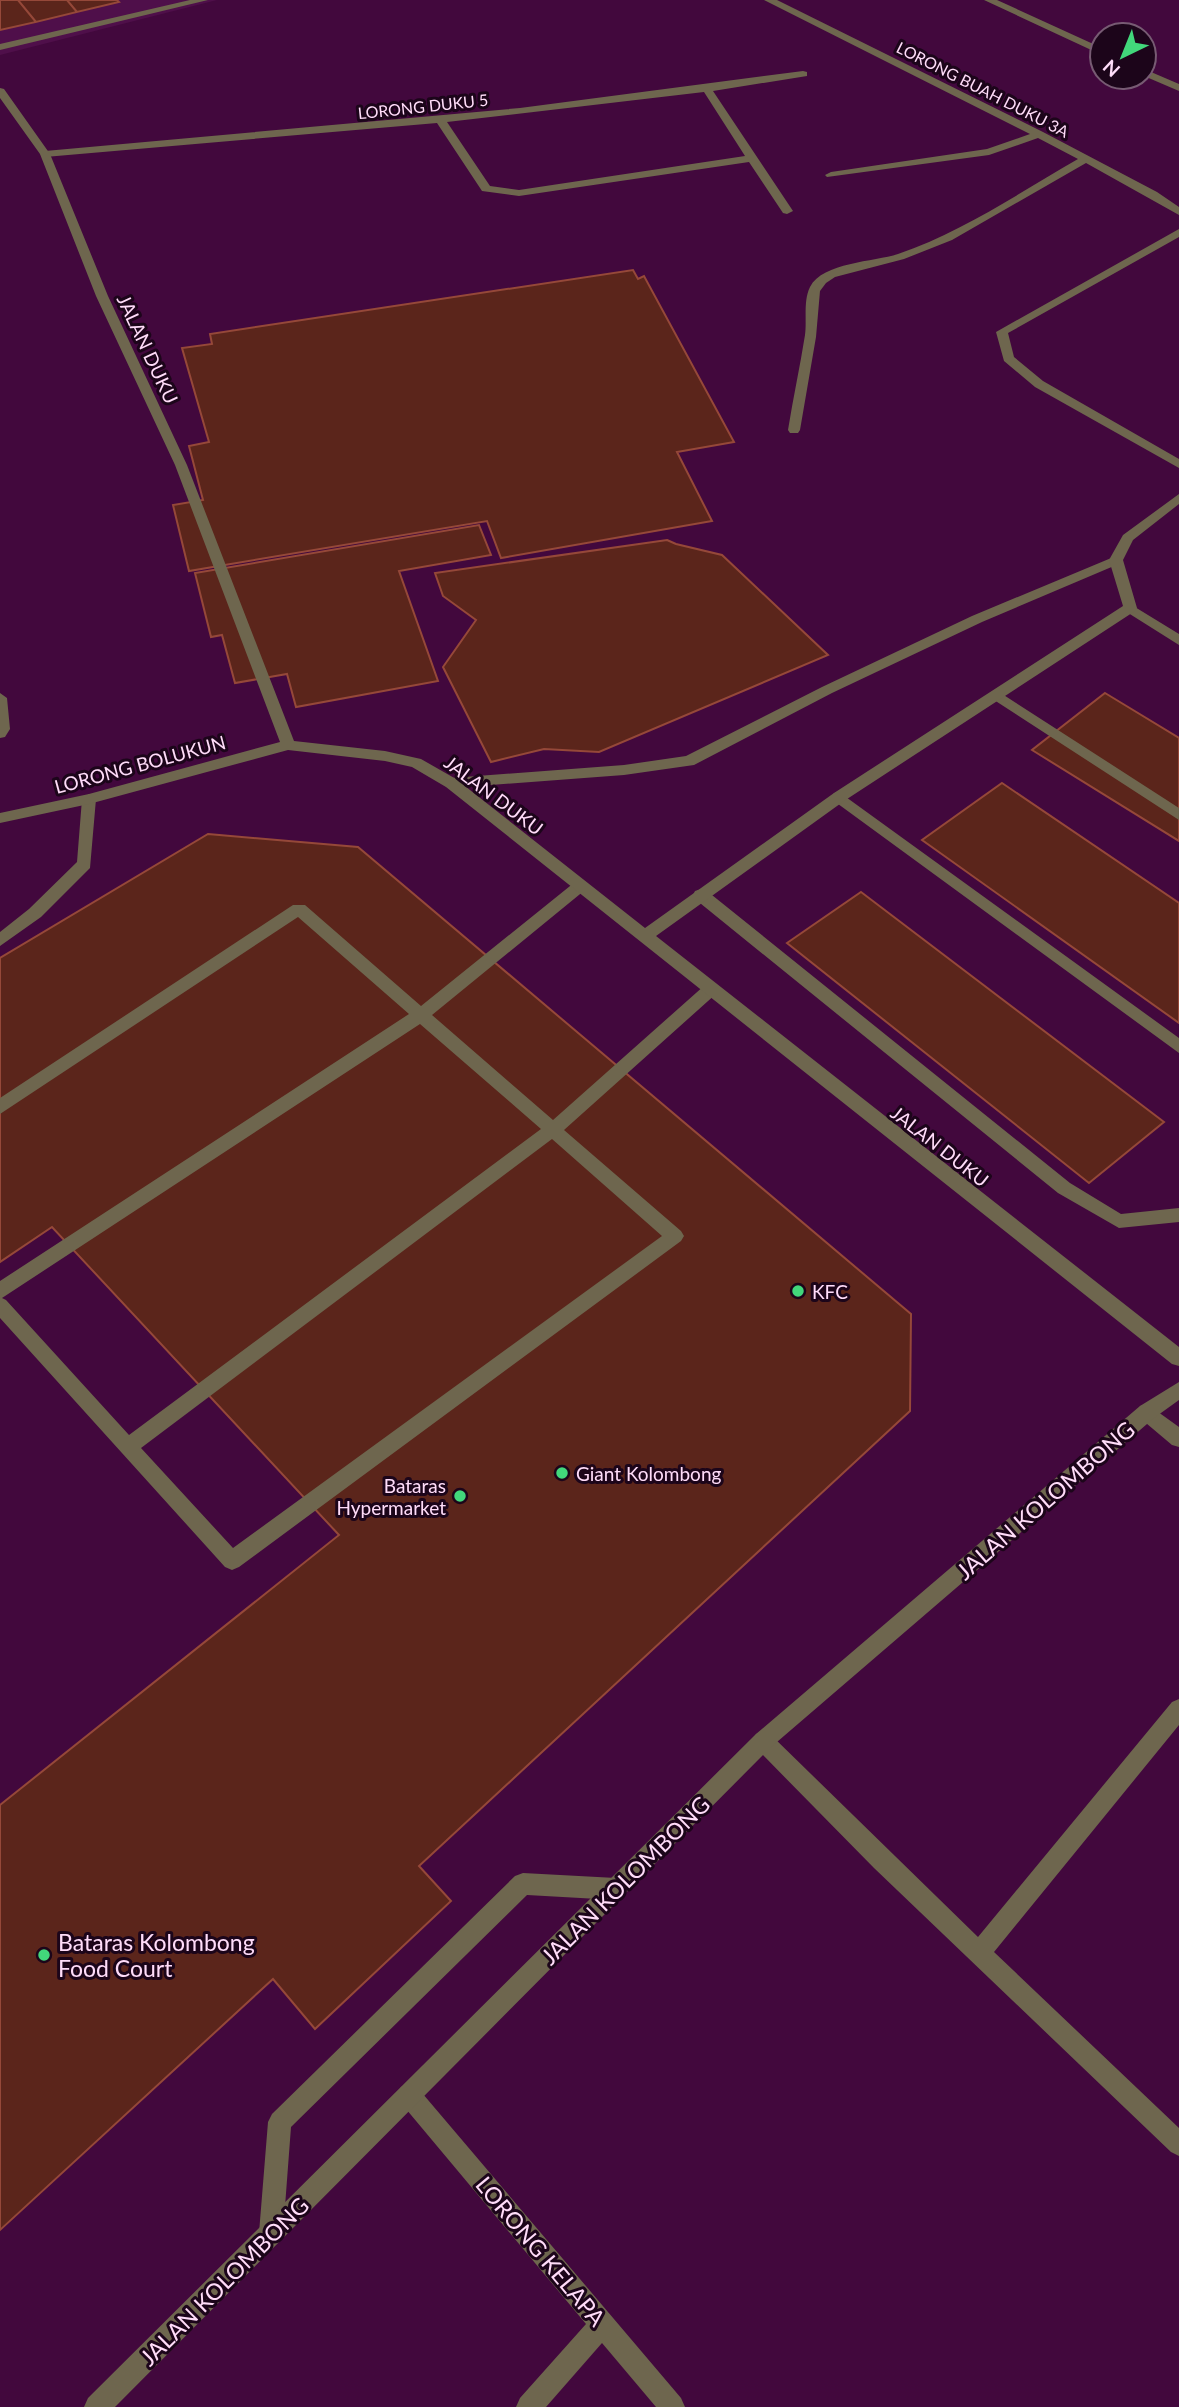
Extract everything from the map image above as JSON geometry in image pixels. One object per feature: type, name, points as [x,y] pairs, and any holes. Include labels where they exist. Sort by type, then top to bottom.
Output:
[{"type":"street","points":[[0,47],[203,0]]},
{"type":"street","name":"LORONG BUAH DUKU 3A","points":[[769,0],[1039,134],[1179,212]]},
{"type":"street","points":[[989,0],[1088,46]]},
{"type":"street","name":"LORONG DUKU 5","points":[[45,154],[441,121],[707,89],[803,74]]},
{"type":"street","points":[[1158,78],[1179,88]]},
{"type":"street","points":[[707,89],[787,211]]},
{"type":"street","name":"JALAN DUKU","points":[[0,91],[45,154],[102,296],[181,465],[288,745],[385,755],[416,763],[451,783],[1179,1358]]},
{"type":"street","points":[[441,121],[486,189],[519,193],[751,158]]},
{"type":"street","points":[[831,175],[989,152],[1039,134]]},
{"type":"street","points":[[794,430],[812,324],[813,299],[815,289],[823,279],[842,271],[901,257],[938,241],[981,220],[1085,159]]},
{"type":"street","points":[[1179,232],[1002,332],[1007,358],[1040,384],[1179,464]]},
{"type":"street","points":[[451,783],[624,770],[689,761],[827,690],[952,631],[1116,560],[1128,538],[1179,498]]},
{"type":"street","points":[[1116,560],[1130,608],[1179,640]]},
{"type":"street","points":[[643,937],[839,797],[1130,608]]},
{"type":"street","points":[[996,695],[1179,815]]},
{"type":"street","points":[[0,698],[3,729],[0,733]]},
{"type":"street","name":"LORONG BOLUKUN","points":[[0,818],[89,799],[288,745]]},
{"type":"street","points":[[839,797],[1179,1047]]},
{"type":"street","points":[[0,940],[35,913],[85,864],[89,799]]},
{"type":"street","points":[[0,1291],[421,1015],[580,886]]},
{"type":"street","points":[[701,895],[1063,1188],[1119,1221],[1179,1215]]},
{"type":"street","points":[[0,1107],[299,909],[676,1236],[232,1561],[0,1305]]},
{"type":"street","points":[[128,1447],[554,1129],[710,989]]},
{"type":"street","name":"JALAN KOLOMBONG","points":[[99,2406],[764,1741],[1147,1412],[1179,1390]]},
{"type":"street","points":[[1147,1412],[1179,1439]]},
{"type":"street","points":[[979,1953],[1179,1709]]},
{"type":"street","points":[[764,1741],[979,1953],[1179,2144]]},
{"type":"street","points":[[271,2233],[280,2122],[523,1884],[616,1889]]},
{"type":"street","name":"LORONG KELAPA","points":[[409,2095],[673,2407]]},
{"type":"street","points":[[529,2407],[603,2324]]},
{"type":"shaded area","points":[[0,0],[217,0],[0,55]]},
{"type":"building","points":[[0,0],[18,0],[36,22],[0,30]]},
{"type":"building","points":[[18,0],[67,0],[77,12],[36,22]]},
{"type":"building","points":[[67,0],[117,0],[119,2],[77,12]]},
{"type":"building","points":[[633,270],[638,279],[644,276],[734,442],[677,452],[712,521],[501,558],[487,521],[189,571],[173,505],[203,500],[189,446],[209,442],[182,348],[212,344],[210,334]]},
{"type":"building","points":[[479,525],[491,555],[399,571],[438,681],[296,707],[287,674],[235,683],[222,635],[211,637],[195,573]]},
{"type":"building","points":[[667,540],[722,555],[828,655],[599,752],[544,749],[491,762],[443,667],[476,620],[443,596],[435,573]]},
{"type":"building","points":[[1105,693],[1179,738],[1179,841],[1032,750]]},
{"type":"building","points":[[1002,783],[1179,903],[1179,1023],[922,840]]},
{"type":"building","name":"Giant Kolombong","points":[[208,834],[358,847],[911,1314],[910,1411],[419,1866],[451,1901],[315,2029],[273,1979],[0,2230],[0,1805],[339,1535],[52,1227],[0,1262],[0,958]]},
{"type":"building","points":[[861,892],[1164,1122],[1089,1183],[787,943]]},
{"type":"place","name":"KFC","points":[[798,1291]]},
{"type":"place","name":"Giant Kolombong","points":[[562,1473]]},
{"type":"place","name":"Bataras Hypermarket","points":[[460,1496]]},
{"type":"place","name":"Bataras Kolombong Food Court","points":[[44,1955]]}]
